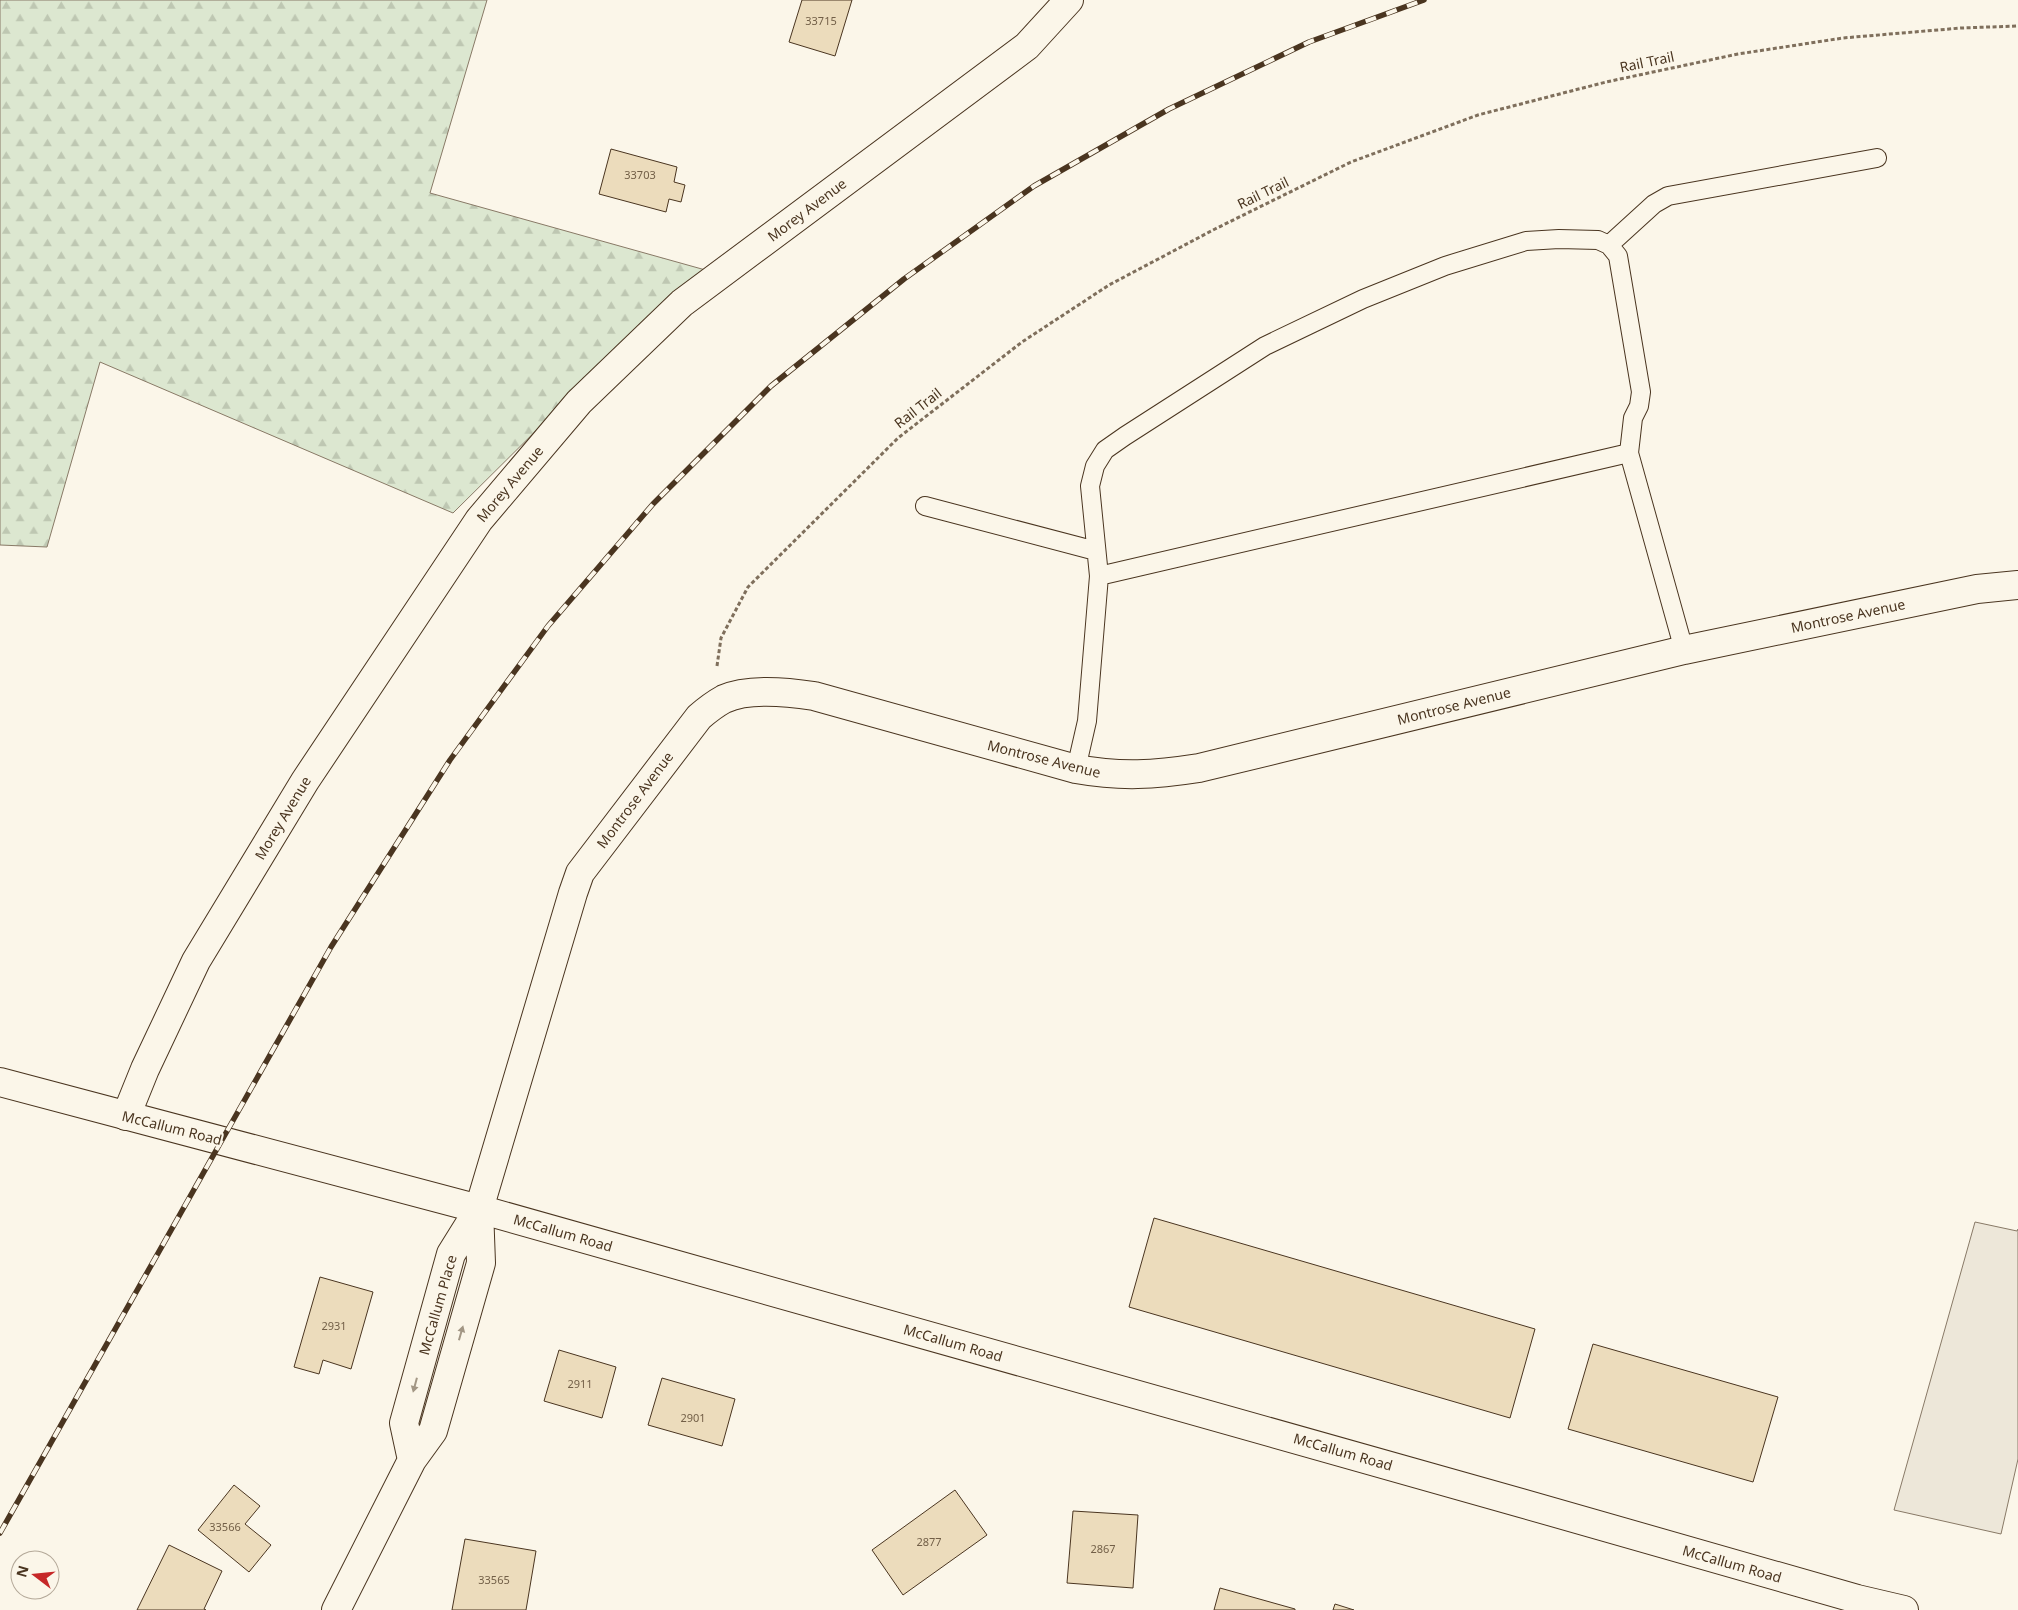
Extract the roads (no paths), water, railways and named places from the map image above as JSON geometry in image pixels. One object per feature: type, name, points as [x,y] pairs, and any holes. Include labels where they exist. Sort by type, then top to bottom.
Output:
[{"type":"street","name":"Morey Avenue","points":[[126,1116],[145,1069],[196,961],[305,781],[479,520],[579,402],[682,303],[1027,46],[1069,0]]},
{"type":"street","name":"Montrose Avenue","points":[[479,1209],[580,873],[698,717],[726,698],[741,695],[787,692],[814,696],[1076,770],[1132,776],[1165,774],[1199,768],[1684,650],[1978,589],[2018,585]]},
{"type":"street","name":"McCallum Road","points":[[0,1082],[479,1209],[1512,1500],[1856,1605],[1904,1610]]},
{"type":"street","name":"McCallum Place","points":[[336,1610],[412,1460],[404,1423],[451,1254],[479,1209]]},
{"type":"lane","points":[[1609,245],[1654,204],[1668,196],[1877,158]]},
{"type":"lane","points":[[1076,770],[1086,721],[1099,576],[1090,486],[1095,466],[1105,450],[1265,346],[1372,295],[1445,266],[1526,241],[1558,239],[1598,240],[1609,245],[1618,256],[1641,392],[1639,406],[1633,418],[1629,453],[1684,650]]},
{"type":"lane","points":[[1099,576],[1629,453]]},
{"type":"lane","points":[[925,506],[1096,550]]},
{"type":"railway","points":[[0,1533],[331,947],[450,760],[548,626],[653,504],[771,386],[904,279],[1034,186],[1169,109],[1309,42],[1424,0]]}]
